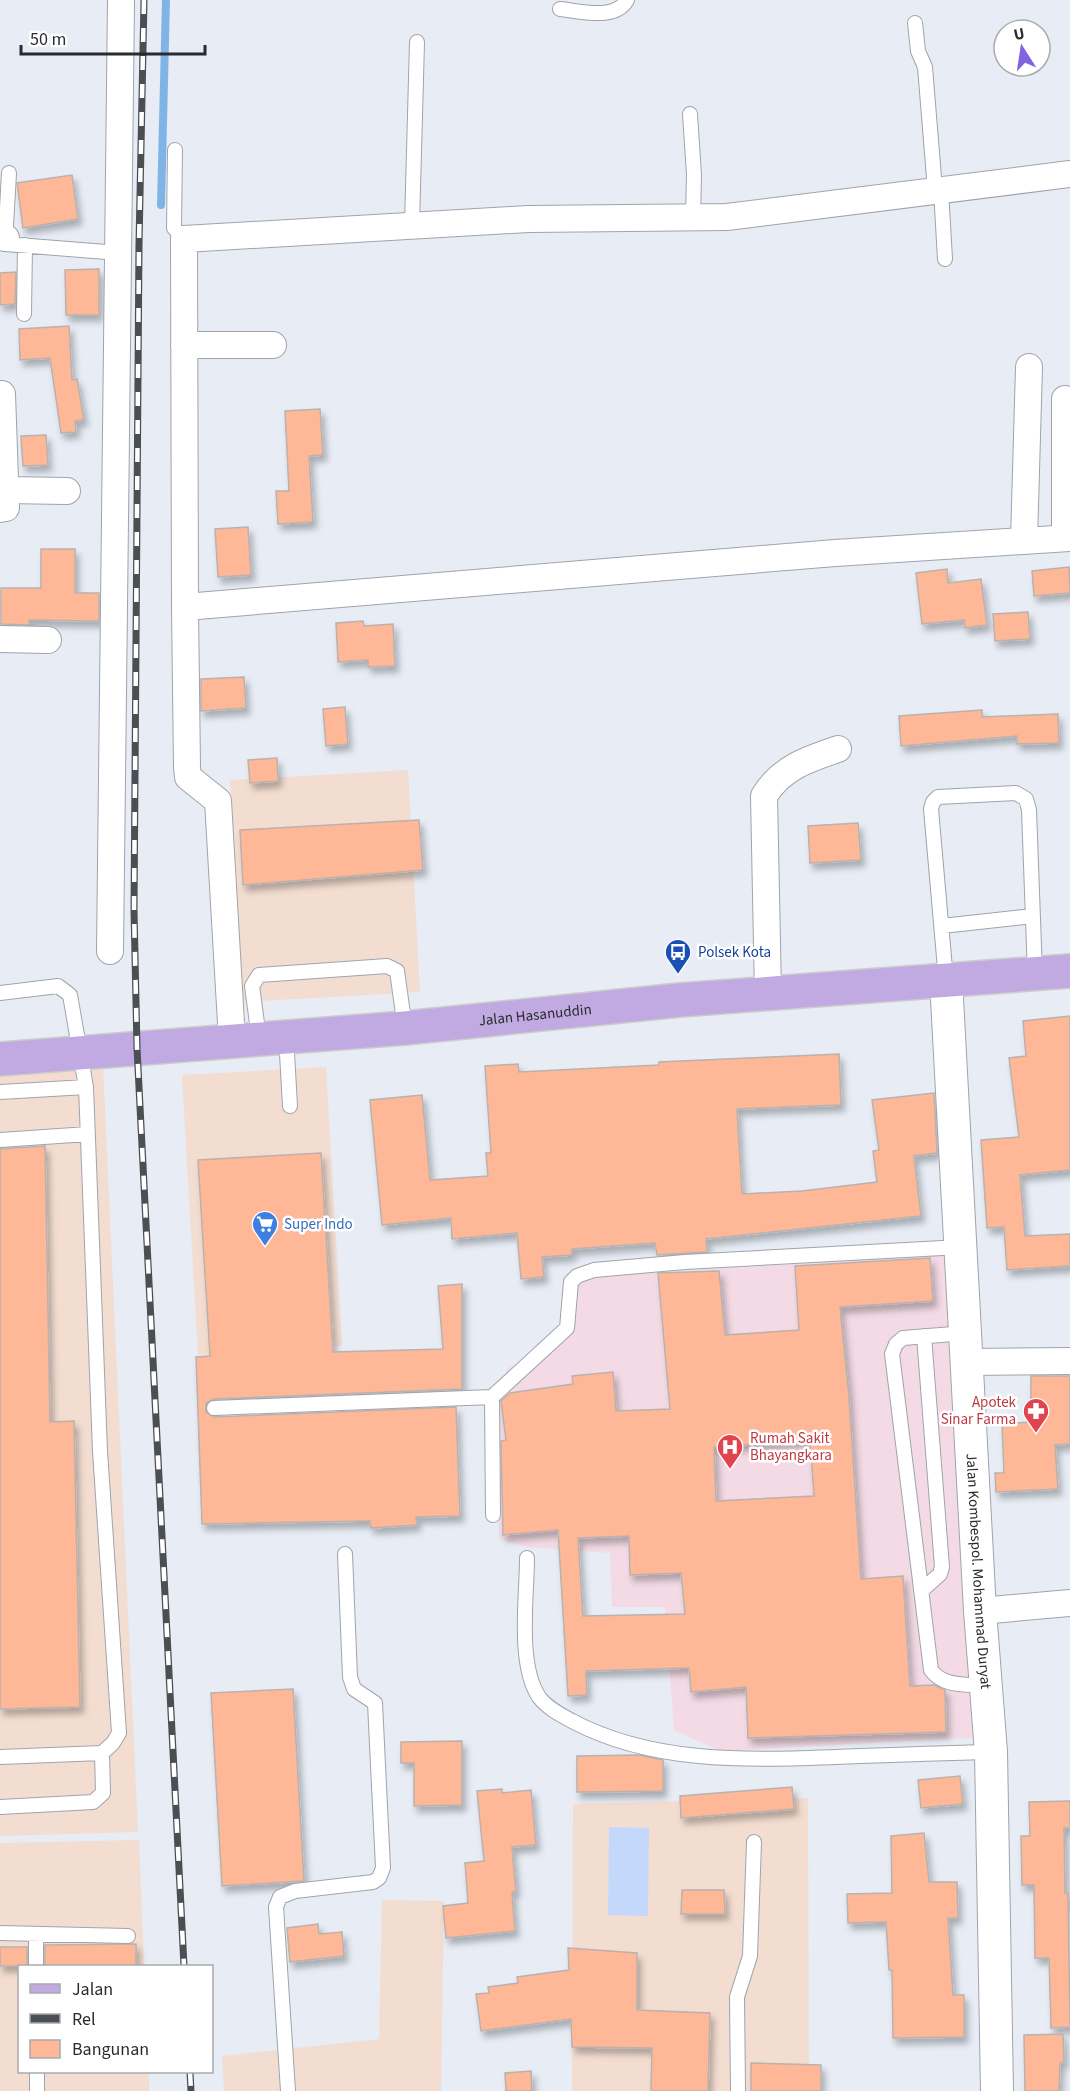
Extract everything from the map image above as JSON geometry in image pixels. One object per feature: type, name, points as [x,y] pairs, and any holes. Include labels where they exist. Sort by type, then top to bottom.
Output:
[{"type":"main road","name":"Jalan Hasanuddin","points":[[0,1059],[405,1028],[768,993],[1070,971]]},
{"type":"street","points":[[110,951],[121,0]]},
{"type":"street","points":[[259,1038],[218,801],[188,777],[187,767],[184,239],[528,219],[727,217],[1070,174]]},
{"type":"street","points":[[184,345],[273,345]]},
{"type":"street","points":[[1024,541],[1029,367]]},
{"type":"street","points":[[0,394],[2,394],[3,499],[67,491]]},
{"type":"street","points":[[185,607],[824,554],[1067,538],[1065,399]]},
{"type":"street","points":[[0,639],[48,640]]},
{"type":"street","points":[[768,993],[764,796],[771,784],[791,767],[838,749]]},
{"type":"street","name":"Jalan Kombespol. Mohammad Duryat","points":[[946,980],[980,1611],[991,1752],[997,2091]]},
{"type":"street","points":[[967,1348],[1070,1361]]},
{"type":"street","points":[[980,1611],[1070,1603]]},
{"type":"lane","points":[[560,9],[593,13],[615,10],[627,0]]},
{"type":"lane","points":[[915,23],[918,51],[925,67],[945,259]]},
{"type":"lane","points":[[412,225],[417,42]]},
{"type":"lane","points":[[690,114],[694,175],[693,217]]},
{"type":"lane","points":[[175,150],[174,228],[184,239]]},
{"type":"lane","points":[[9,173],[10,240],[24,314]]},
{"type":"lane","points":[[10,240],[119,253]]},
{"type":"lane","points":[[946,980],[931,809],[938,797],[1016,794],[1026,799],[1029,810],[1035,974]]},
{"type":"lane","points":[[942,926],[1033,916]]},
{"type":"lane","points":[[290,1106],[259,1038],[252,986],[260,975],[387,966],[397,971],[405,1028]]},
{"type":"lane","points":[[0,993],[58,986],[70,995],[82,1052],[86,1087],[100,1451],[119,1733],[113,1743],[102,1753],[0,1756]]},
{"type":"lane","points":[[0,1092],[86,1087]]},
{"type":"lane","points":[[0,1140],[88,1134]]},
{"type":"lane","points":[[214,1408],[492,1397],[561,1335],[569,1321],[571,1282],[585,1271],[685,1262],[961,1247]]},
{"type":"lane","points":[[921,1591],[940,1574],[942,1567],[924,1336]]},
{"type":"lane","points":[[967,1348],[924,1336],[903,1338],[896,1344],[892,1354],[931,1670],[936,1677],[946,1682],[985,1686]]},
{"type":"lane","points":[[492,1397],[493,1515]]},
{"type":"lane","points":[[288,2091],[276,1907],[280,1897],[295,1891],[373,1882],[379,1878],[383,1868],[375,1703],[354,1689],[350,1677],[345,1554]]},
{"type":"lane","points":[[527,1558],[526,1657],[531,1680],[540,1698],[554,1711],[590,1730],[638,1746],[703,1758],[758,1760],[991,1752]]},
{"type":"lane","points":[[0,1807],[93,1802],[103,1793],[102,1753]]},
{"type":"lane","points":[[738,2091],[737,1997],[750,1956],[754,1842]]},
{"type":"lane","points":[[0,1933],[128,1936]]},
{"type":"lane","points":[[36,1934],[36,1965]]},
{"type":"lane","points":[[37,2073],[37,2091]]},
{"type":"shaded area","points":[[408,770],[420,992],[242,1002],[230,780]]},
{"type":"shaded area","points":[[103,1065],[138,1832],[0,1836],[0,1073]]},
{"type":"shaded area","points":[[326,1067],[342,1346],[198,1355],[182,1075]]},
{"type":"shaded area","name":"Rumah Sakit Bhayangkara","points":[[945,1255],[987,1737],[720,1751],[674,1730],[665,1607],[612,1607],[610,1553],[527,1547],[499,1539],[495,1400],[508,1368],[552,1353],[571,1335],[573,1295],[579,1284],[599,1276]]},
{"type":"shaded area","points":[[808,1798],[809,2091],[572,2091],[573,1804]]},
{"type":"shaded area","points":[[609,1827],[649,1828],[648,1916],[608,1915]]},
{"type":"shaded area","points":[[139,1840],[144,1965],[18,1965],[18,2073],[149,2073],[149,2091],[0,2091],[0,1843]]},
{"type":"shaded area","points":[[382,1900],[444,1901],[441,2091],[224,2091],[222,2056],[379,2039]]},
{"type":"building","points":[[72,175],[78,219],[23,228],[17,183]]},
{"type":"building","points":[[99,269],[99,315],[66,315],[65,270]]},
{"type":"building","points":[[16,272],[15,304],[0,305],[0,273]]},
{"type":"building","points":[[69,326],[72,380],[77,379],[84,420],[75,421],[76,432],[61,433],[50,358],[20,360],[19,329]]},
{"type":"building","points":[[320,409],[323,455],[309,456],[313,522],[278,524],[276,491],[289,491],[285,411]]},
{"type":"building","points":[[46,435],[48,465],[23,466],[21,436]]},
{"type":"building","points":[[248,527],[251,575],[218,577],[215,529]]},
{"type":"building","points":[[41,549],[75,549],[75,593],[99,593],[99,621],[29,620],[29,625],[1,624],[1,588],[41,588]]},
{"type":"building","points":[[1069,567],[1070,593],[1034,596],[1032,571]]},
{"type":"building","points":[[947,569],[948,583],[981,579],[987,625],[965,628],[964,620],[922,624],[916,573]]},
{"type":"building","points":[[1028,612],[1030,639],[995,641],[993,614]]},
{"type":"building","points":[[363,621],[364,626],[393,624],[395,666],[368,667],[368,660],[338,662],[336,623]]},
{"type":"building","points":[[244,677],[246,708],[201,711],[201,679]]},
{"type":"building","points":[[345,707],[348,744],[326,746],[323,709]]},
{"type":"building","points":[[982,710],[982,717],[1058,714],[1059,743],[1017,744],[1017,736],[901,746],[899,716]]},
{"type":"building","points":[[277,758],[278,781],[250,783],[248,760]]},
{"type":"building","points":[[419,820],[423,870],[243,885],[240,830]]},
{"type":"building","points":[[858,823],[861,860],[810,863],[808,826]]},
{"type":"building","points":[[1070,1016],[1070,1170],[1020,1175],[1025,1236],[1070,1234],[1070,1266],[1007,1270],[1004,1227],[987,1228],[981,1140],[1019,1137],[1009,1058],[1026,1056],[1023,1021]]},
{"type":"building","points":[[839,1054],[841,1105],[737,1109],[742,1194],[802,1191],[877,1182],[873,1151],[879,1150],[872,1100],[934,1093],[937,1153],[914,1156],[921,1216],[706,1239],[707,1252],[657,1255],[655,1243],[572,1249],[572,1255],[542,1257],[544,1277],[521,1279],[517,1233],[452,1239],[451,1218],[382,1225],[370,1100],[422,1095],[430,1180],[488,1176],[486,1153],[491,1153],[485,1066],[518,1064],[519,1072],[659,1065],[659,1062]]},
{"type":"building","points":[[45,1146],[50,1422],[74,1421],[80,1707],[0,1709],[0,1149]]},
{"type":"building","points":[[321,1153],[333,1352],[443,1349],[438,1286],[462,1284],[462,1389],[214,1399],[206,1403],[206,1412],[214,1417],[456,1407],[460,1516],[416,1517],[417,1525],[371,1528],[370,1521],[202,1524],[196,1357],[210,1356],[198,1160]]},
{"type":"building","points":[[930,1258],[933,1301],[840,1307],[849,1397],[861,1579],[903,1576],[910,1686],[934,1685],[945,1690],[946,1732],[748,1738],[746,1687],[691,1692],[689,1668],[586,1671],[587,1695],[568,1696],[558,1530],[503,1535],[501,1441],[506,1440],[501,1401],[510,1393],[573,1384],[572,1376],[613,1372],[616,1411],[670,1409],[658,1273],[719,1271],[725,1335],[799,1330],[795,1266]],"holes":[[[810,1440],[814,1496],[716,1501],[714,1447]],[[629,1536],[630,1575],[681,1573],[685,1614],[583,1616],[578,1538]]]},
{"type":"building","points":[[1031,1376],[1070,1376],[1070,1444],[1055,1445],[1058,1489],[996,1492],[995,1473],[1004,1473],[1002,1424],[1031,1422]]},
{"type":"building","points":[[293,1689],[304,1881],[222,1886],[211,1693]]},
{"type":"building","points":[[462,1741],[462,1805],[414,1806],[414,1763],[401,1763],[401,1742]]},
{"type":"building","points":[[639,1755],[663,1760],[663,1791],[577,1792],[577,1756]]},
{"type":"building","points":[[960,1776],[963,1804],[921,1808],[918,1780]]},
{"type":"building","points":[[792,1787],[794,1809],[681,1818],[680,1796]]},
{"type":"building","points":[[502,1789],[502,1793],[531,1790],[536,1845],[512,1847],[516,1891],[512,1892],[515,1931],[446,1938],[443,1906],[468,1903],[465,1863],[484,1861],[477,1791]]},
{"type":"building","points":[[1070,1801],[1070,1828],[1064,1828],[1065,1893],[1068,1893],[1070,2027],[1051,2028],[1049,1958],[1035,1958],[1034,1885],[1022,1885],[1021,1836],[1030,1836],[1029,1802]]},
{"type":"building","points":[[924,1833],[929,1882],[957,1882],[958,1918],[948,1918],[953,1995],[964,1995],[964,2037],[893,2038],[892,1970],[889,1970],[886,1922],[848,1923],[847,1894],[892,1893],[891,1836]]},
{"type":"building","points":[[682,1890],[724,1890],[725,1914],[681,1914]]},
{"type":"building","points":[[318,1924],[319,1934],[342,1932],[344,1956],[290,1962],[287,1928]]},
{"type":"building","points":[[136,1944],[136,1965],[45,1965],[45,1945]]},
{"type":"building","points":[[0,1947],[27,1947],[27,1965],[0,1966]]},
{"type":"building","points":[[568,1948],[637,1953],[637,2010],[710,2013],[708,2091],[651,2091],[652,2048],[572,2047],[571,2019],[481,2031],[476,1994],[489,1993],[488,1987],[518,1983],[517,1977],[569,1970]]},
{"type":"building","points":[[1063,2034],[1064,2062],[1060,2063],[1059,2091],[1025,2091],[1024,2035]]},
{"type":"building","points":[[751,2063],[821,2065],[821,2091],[751,2091]]},
{"type":"building","points":[[531,2071],[532,2091],[506,2091],[505,2073]]},
{"type":"waterway","points":[[161,205],[166,0]]},
{"type":"railway","points":[[144,0],[139,244],[134,910],[137,1048],[184,1965]]},
{"type":"railway","points":[[190,2073],[191,2091]]},
{"type":"place","name":"Polsek Kota","points":[[678,975]]},
{"type":"place","name":"Super Indo","points":[[265,1247]]},
{"type":"place","name":"Apotek Sinar Farma","points":[[1036,1434]]},
{"type":"place","name":"Rumah Sakit Bhayangkara","points":[[730,1470]]}]
